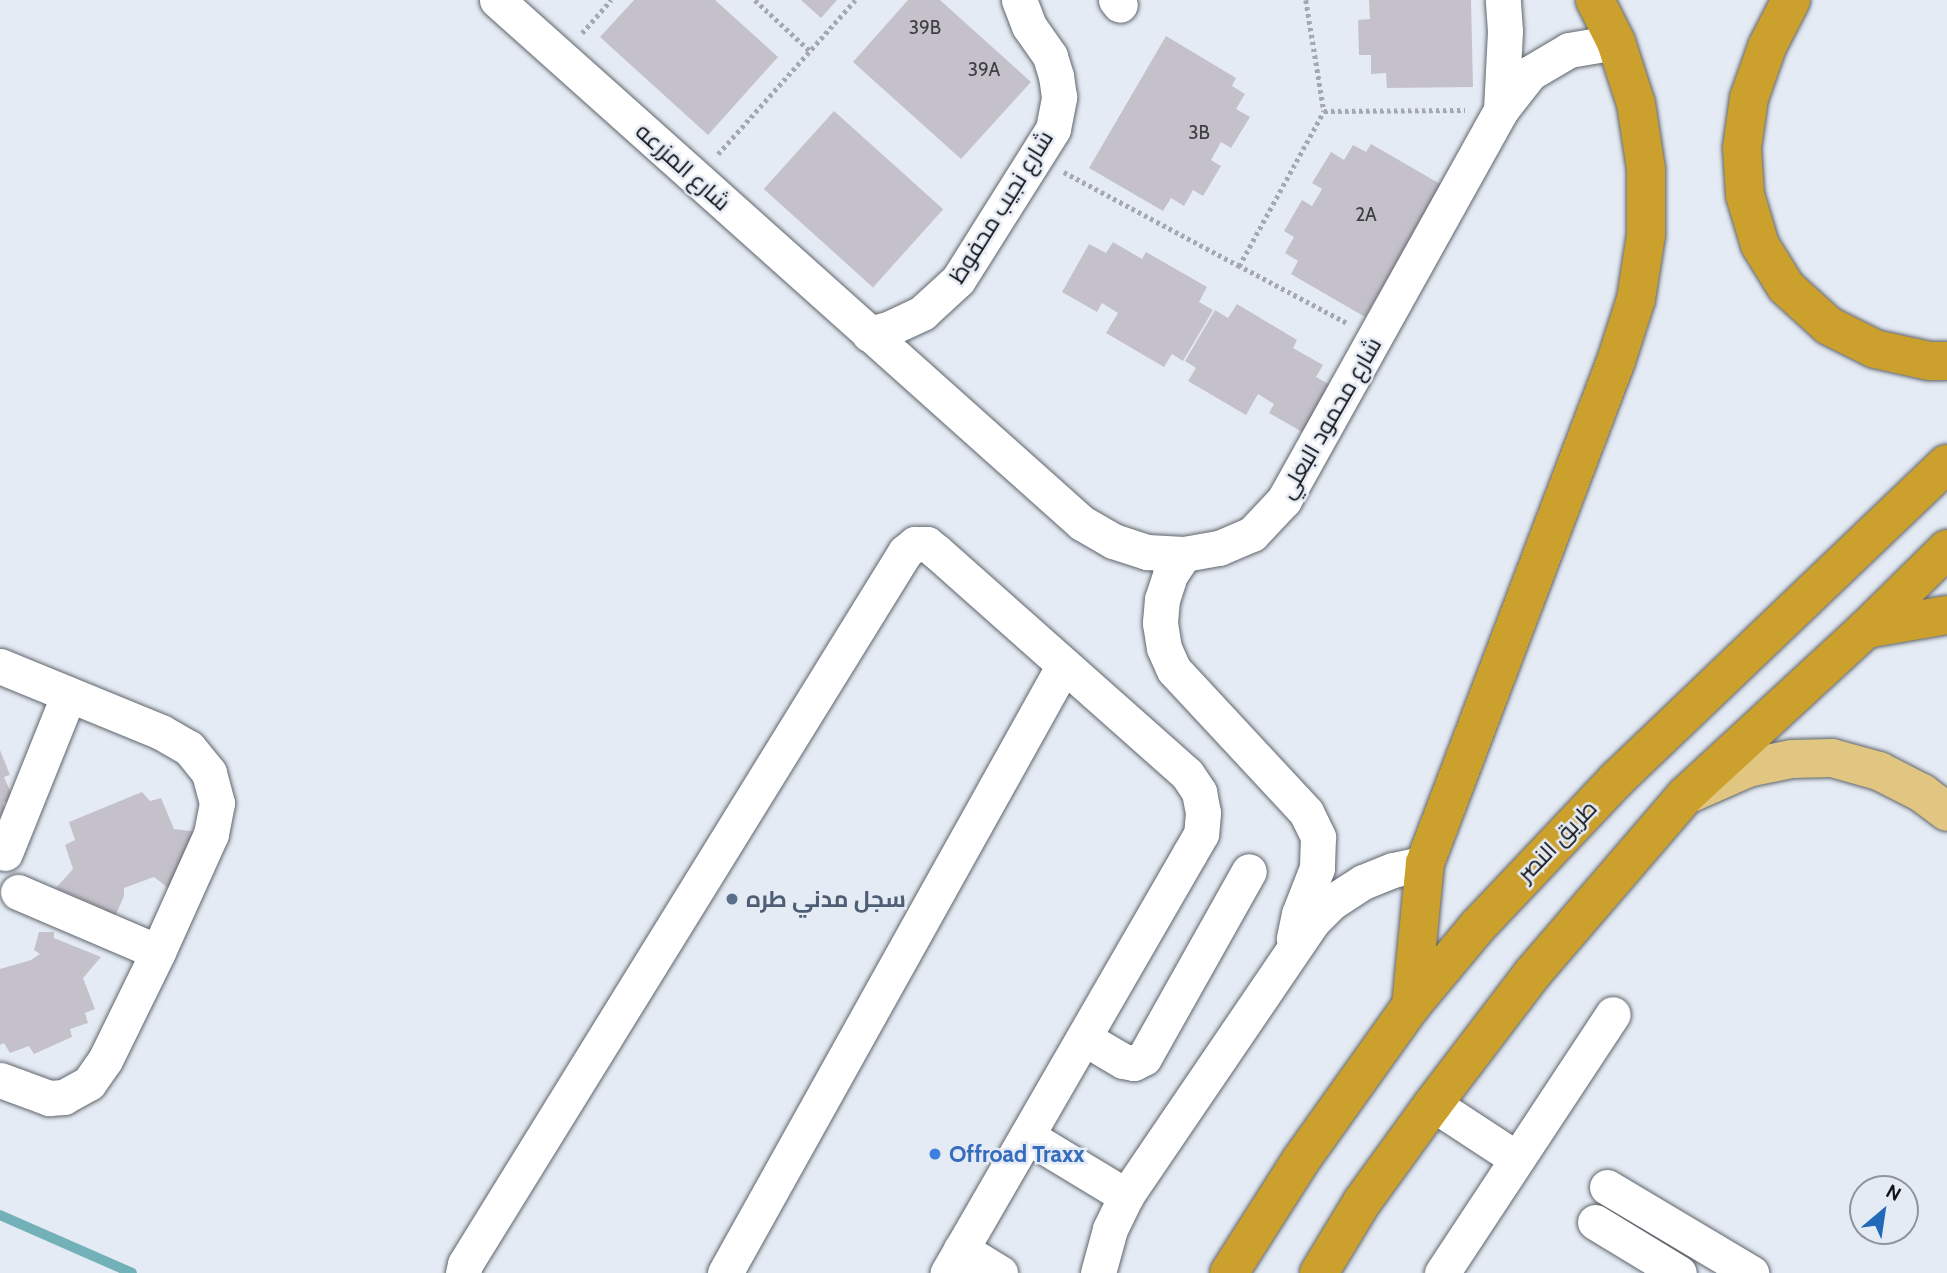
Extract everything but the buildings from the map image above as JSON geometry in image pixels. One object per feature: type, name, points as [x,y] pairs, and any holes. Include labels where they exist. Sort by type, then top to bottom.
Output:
[{"type":"highway","points":[[1411,1006],[1425,863],[1616,361],[1636,299],[1646,235],[1646,169],[1636,104],[1616,42],[1595,0]]},
{"type":"highway","points":[[1791,0],[1767,47],[1749,98],[1742,148],[1745,195],[1760,245],[1786,287],[1829,326],[1875,349],[1929,361],[1947,361]]},
{"type":"highway","name":"طريق النصر","points":[[1228,1273],[1301,1160],[1411,1006],[1477,927],[1617,779],[1947,464]]},
{"type":"highway","points":[[1320,1273],[1362,1202],[1532,974],[1686,795],[1866,629],[1947,549]]},
{"type":"highway","points":[[1866,629],[1947,615]]},
{"type":"main road","points":[[1686,795],[1748,768],[1791,759],[1832,758],[1879,771],[1922,793],[1947,812]]},
{"type":"street","name":"شارع المزرعه","points":[[497,0],[869,334]]},
{"type":"street","name":"شارع نجيب محفوظ","points":[[869,334],[905,322],[941,298],[958,280],[1053,129],[1057,113],[1056,76],[1050,57],[1029,26],[1019,0]]},
{"type":"street","name":"شارع محمود البعلي","points":[[1501,110],[1505,31],[1503,0]]},
{"type":"street","name":"شارع محمود البعلي","points":[[869,334],[1082,523],[1113,541],[1147,552],[1184,554],[1219,548],[1252,534],[1284,500],[1376,339],[1501,110],[1530,73],[1570,50],[1616,42]]},
{"type":"street","points":[[463,1273],[465,1264],[905,552],[915,544],[927,544],[1187,774],[1199,792],[1203,813],[1196,844],[955,1261],[1000,1273]]},
{"type":"street","points":[[1184,554],[1170,575],[1162,599],[1160,623],[1164,648],[1174,670],[1306,812],[1318,837],[1317,868],[1299,914],[1292,948]]},
{"type":"street","points":[[725,1273],[1064,665]]},
{"type":"street","points":[[0,666],[162,732],[189,748],[209,772],[216,803],[211,834],[158,952],[105,1060],[89,1083],[64,1097],[49,1098],[0,1080]]},
{"type":"street","points":[[69,694],[2,853],[12,856],[22,869],[22,885],[9,897],[158,952]]},
{"type":"street","points":[[1098,1273],[1110,1229],[1126,1196],[1292,948],[1332,902],[1363,882],[1393,870],[1425,863]]},
{"type":"street","points":[[1084,1038],[1123,1061],[1134,1063],[1144,1058],[1249,871]]},
{"type":"street","points":[[1442,1273],[1613,1014]]},
{"type":"street","points":[[1433,1104],[1517,1159]]},
{"type":"street","points":[[1027,1136],[1126,1196]]},
{"type":"street","points":[[1607,1187],[1729,1267]]},
{"type":"street","points":[[1595,1222],[1679,1273]]},
{"type":"path","points":[[560,57],[611,0]]},
{"type":"path","points":[[755,0],[810,51]]},
{"type":"path","points":[[696,178],[855,0]]},
{"type":"path","points":[[1239,266],[1324,111],[1306,0]]},
{"type":"path","points":[[1324,111],[1501,110]]},
{"type":"path","points":[[1037,157],[1376,339]]},
{"type":"waterway","points":[[0,1215],[132,1273]]},
{"type":"place","name":"سجل مدني طره","points":[[732,899]]},
{"type":"place","name":"Offroad Traxx","points":[[935,1154]]}]
